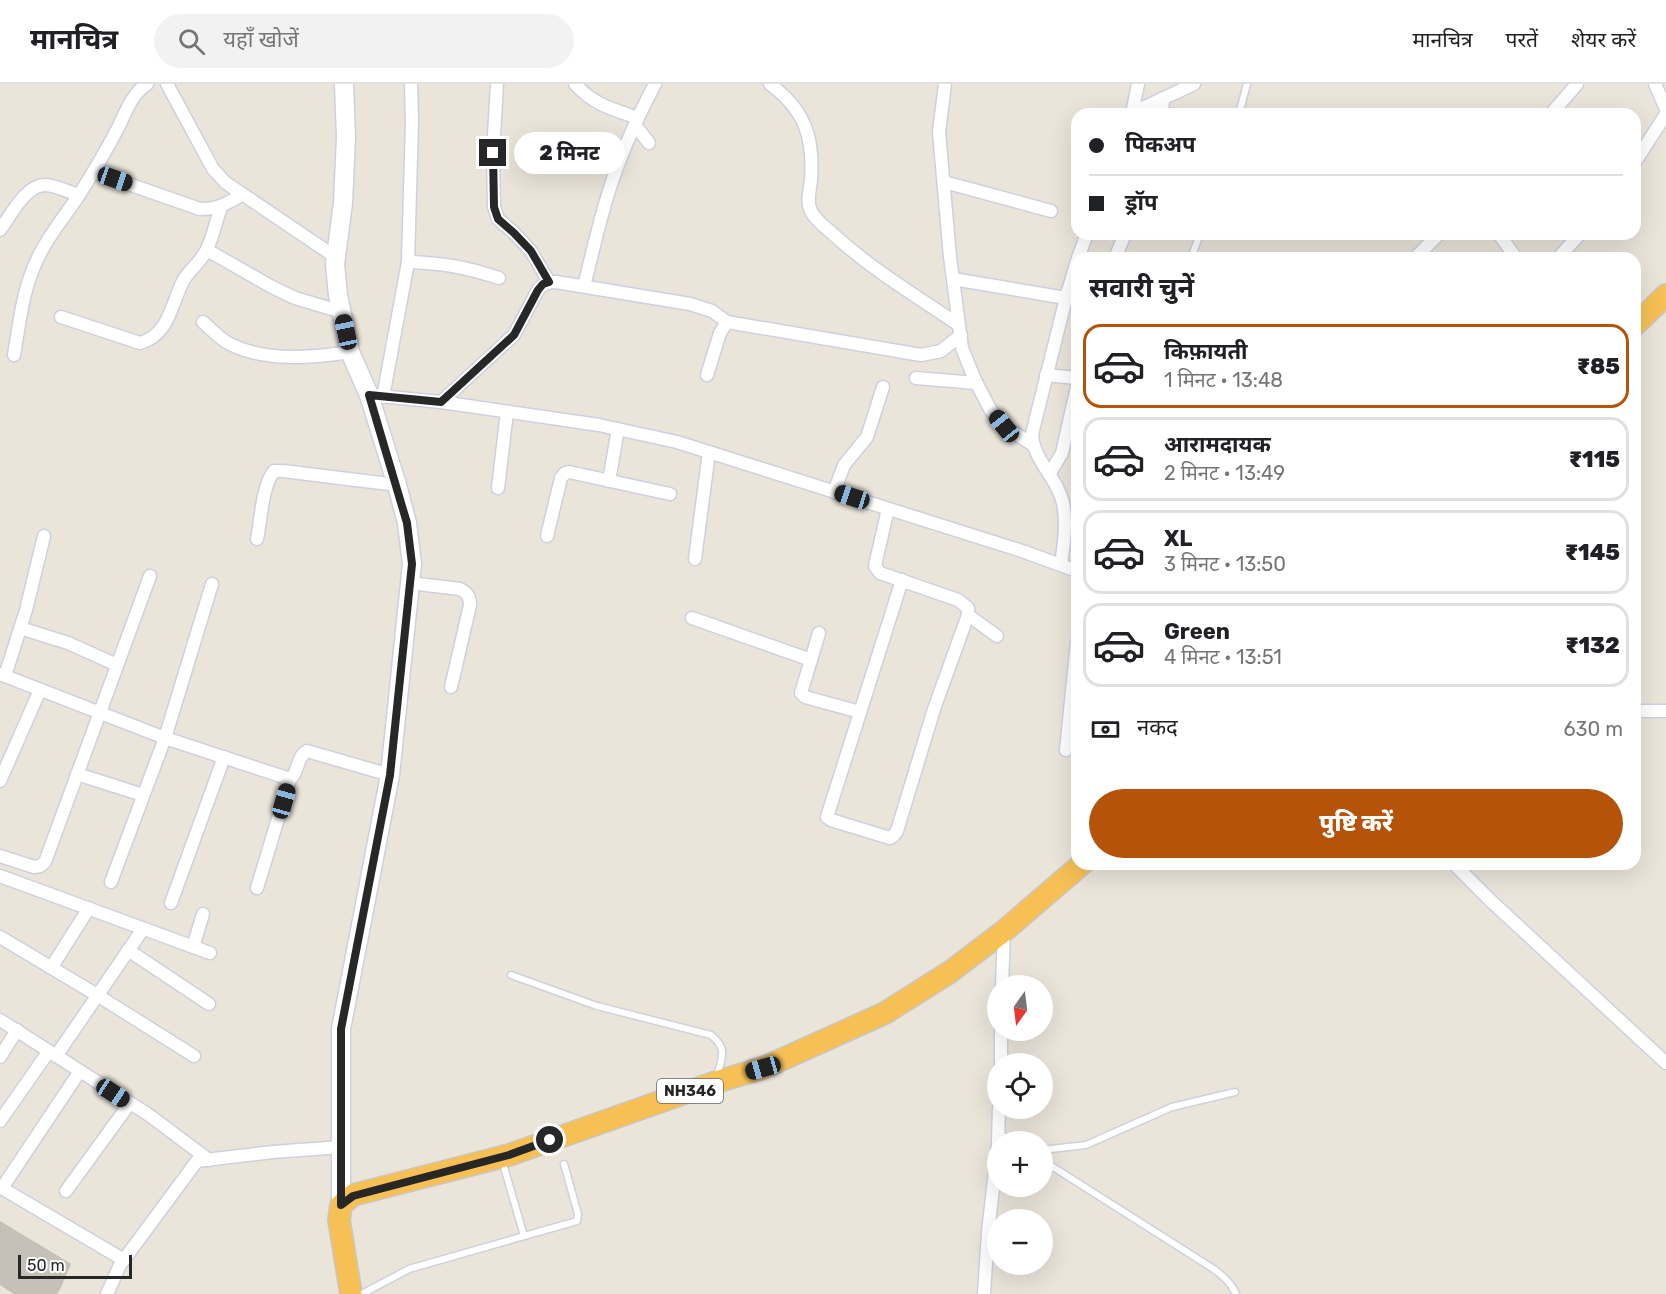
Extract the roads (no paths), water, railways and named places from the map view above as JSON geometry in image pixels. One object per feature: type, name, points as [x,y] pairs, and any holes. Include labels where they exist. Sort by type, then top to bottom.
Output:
[{"type":"highway","points":[[1641,319],[1666,295]]},
{"type":"highway","name":"NH346","points":[[341,1205],[353,1196],[501,1157],[716,1082],[763,1068],[885,1013],[950,972],[1004,931],[1075,870]]},
{"type":"highway","points":[[341,1205],[339,1220],[351,1294]]},
{"type":"main road","points":[[341,1205],[341,1029],[390,775],[412,564],[407,523],[376,396],[351,352],[338,295],[335,264],[343,203],[346,137],[344,84]]},
{"type":"street","points":[[14,355],[22,305],[38,256],[106,151],[136,93],[147,84]]},
{"type":"street","points":[[167,84],[213,170],[242,195],[336,258]]},
{"type":"street","points":[[411,84],[408,262],[376,396],[441,402],[599,425],[676,442],[1071,568]]},
{"type":"street","points":[[497,84],[493,153],[494,207],[498,219],[531,251],[549,282]]},
{"type":"street","points":[[575,84],[586,96],[604,107],[637,121],[649,143]]},
{"type":"street","points":[[584,286],[609,192],[637,121],[655,84]]},
{"type":"street","points":[[771,84],[785,95],[799,113],[806,130],[811,153],[808,198],[815,218],[886,276],[960,330]]},
{"type":"street","points":[[945,84],[939,132],[962,348],[976,383],[990,409],[1004,426],[1033,445]]},
{"type":"street","points":[[1133,108],[1138,84]]},
{"type":"street","points":[[1142,108],[1194,84]]},
{"type":"street","points":[[1556,108],[1577,84]]},
{"type":"street","points":[[1655,84],[1666,109]]},
{"type":"street","points":[[1162,108],[1163,98]]},
{"type":"street","points":[[1641,153],[1666,114]]},
{"type":"street","points":[[93,172],[200,209],[211,210],[221,207],[242,195]]},
{"type":"street","points":[[944,182],[1051,211]]},
{"type":"street","points":[[0,230],[29,190],[39,185],[49,185],[79,195]]},
{"type":"street","points":[[61,317],[140,343],[159,334],[184,279],[207,250],[221,207]]},
{"type":"street","points":[[1421,252],[1433,240]]},
{"type":"street","points":[[1564,252],[1574,240]]},
{"type":"street","points":[[207,250],[272,287],[296,298],[342,312]]},
{"type":"street","points":[[408,262],[470,268],[499,278]]},
{"type":"street","points":[[953,279],[1066,298]]},
{"type":"street","points":[[441,402],[514,335],[538,290],[543,284],[549,282],[690,304],[712,311],[728,322],[921,355],[940,351],[960,330]]},
{"type":"street","points":[[1061,564],[1066,532],[1062,501],[1050,473],[1033,445],[1034,426],[1071,282]]},
{"type":"street","points":[[203,322],[225,342],[242,350],[263,355],[301,357],[351,352]]},
{"type":"street","points":[[706,375],[720,333],[728,322]]},
{"type":"street","points":[[1046,375],[1071,377]]},
{"type":"street","points":[[916,378],[976,383]]},
{"type":"street","points":[[834,492],[844,465],[867,437],[883,387]]},
{"type":"street","points":[[498,488],[507,412]]},
{"type":"street","points":[[1050,473],[1062,453],[1071,413]]},
{"type":"street","points":[[609,481],[618,429]]},
{"type":"street","points":[[695,559],[709,452]]},
{"type":"street","points":[[257,539],[267,487],[274,471],[397,485]]},
{"type":"street","points":[[547,536],[561,478],[565,473],[670,494]]},
{"type":"street","points":[[888,509],[876,566],[880,573],[902,580],[958,600],[968,608],[968,615],[934,709],[897,831],[890,838],[831,820],[828,817],[902,580]]},
{"type":"street","points":[[44,536],[28,604],[2,675],[165,738],[290,779]]},
{"type":"street","points":[[0,856],[34,867],[45,862],[150,576]]},
{"type":"street","points":[[410,583],[460,590],[466,592],[470,598],[451,687]]},
{"type":"street","points":[[111,882],[165,738],[212,584]]},
{"type":"street","points":[[968,615],[998,636]]},
{"type":"street","points":[[692,618],[811,660]]},
{"type":"street","points":[[20,628],[68,644],[117,665]]},
{"type":"street","points":[[819,633],[801,691],[802,695],[860,712]]},
{"type":"street","points":[[0,781],[40,690]]},
{"type":"street","points":[[1066,750],[1071,701]]},
{"type":"street","points":[[1641,711],[1666,711]]},
{"type":"street","points":[[257,888],[290,779],[294,777],[302,755],[307,751],[390,775]]},
{"type":"street","points":[[171,903],[224,757]]},
{"type":"street","points":[[77,774],[143,795]]},
{"type":"street","points":[[1460,870],[1666,1063]]},
{"type":"street","points":[[1,879],[89,908],[210,953]]},
{"type":"street","points":[[51,968],[89,908]]},
{"type":"street","points":[[193,947],[203,914]]},
{"type":"street","points":[[0,1121],[97,995],[143,928]]},
{"type":"street","points":[[1002,975],[1004,931]]},
{"type":"street","points":[[0,937],[194,1056]]},
{"type":"street","points":[[128,950],[209,1004]]},
{"type":"street","points":[[0,1020],[149,1115],[209,1160]]},
{"type":"street","points":[[0,1057],[17,1030]]},
{"type":"street","points":[[80,1071],[1,1188],[124,1260]]},
{"type":"street","points":[[66,1191],[130,1103]]},
{"type":"street","points":[[106,1294],[124,1260],[197,1161],[341,1147]]},
{"type":"street","points":[[984,1294],[992,1197]]},
{"type":"lane","points":[[1241,108],[1247,84]]},
{"type":"lane","points":[[511,975],[597,1006],[711,1035],[719,1042],[723,1051],[716,1082]]},
{"type":"lane","points":[[1053,1149],[1086,1145],[1172,1107],[1235,1092]]},
{"type":"lane","points":[[501,1157],[524,1236]]},
{"type":"lane","points":[[362,1294],[409,1269],[577,1221],[579,1214],[564,1164]]},
{"type":"lane","points":[[1053,1167],[1222,1275],[1236,1294]]}]
